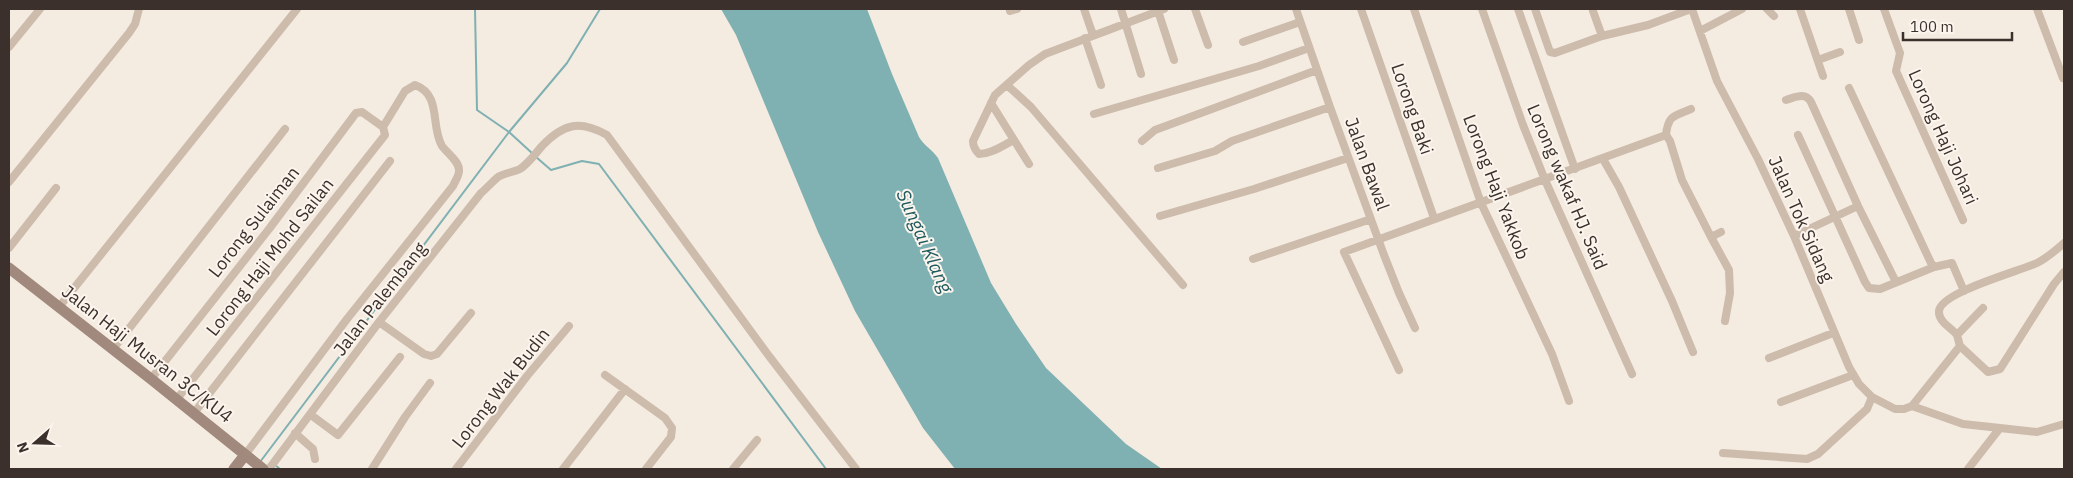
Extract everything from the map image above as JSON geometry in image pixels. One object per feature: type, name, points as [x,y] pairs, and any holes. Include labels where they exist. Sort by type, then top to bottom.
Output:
[{"type":"street","points":[[9,47],[40,9]]},
{"type":"street","points":[[9,182],[129,33],[135,24],[139,9]]},
{"type":"street","points":[[59,307],[297,9]]},
{"type":"street","points":[[1084,9],[1094,35]]},
{"type":"street","points":[[1121,9],[1141,74]]},
{"type":"street","points":[[1195,9],[1208,45]]},
{"type":"street","name":"Jalan Bawal","points":[[1296,9],[1348,158],[1399,293],[1415,328]]},
{"type":"street","name":"Lorong Baki","points":[[1361,9],[1434,218]]},
{"type":"street","name":"Lorong Haji Yakkob","points":[[1414,9],[1481,203],[1552,354],[1569,401]]},
{"type":"street","name":"Lorong wakaf HJ. Said","points":[[1482,9],[1523,125],[1545,180],[1632,374]]},
{"type":"street","points":[[1518,9],[1576,170]]},
{"type":"street","points":[[1535,9],[1550,52],[1555,54],[1602,36],[1648,25],[1691,9]]},
{"type":"street","name":"Jalan Tok Sidang","points":[[1691,9],[1717,81],[1758,159],[1794,236],[1833,333],[1853,375],[1872,397],[1895,409],[1904,409],[1912,406],[1963,424],[2037,432],[2064,424]]},
{"type":"street","points":[[1700,31],[1742,9]]},
{"type":"street","points":[[1767,9],[1774,16]]},
{"type":"street","points":[[1800,9],[1823,76]]},
{"type":"street","points":[[1849,9],[1860,40]]},
{"type":"street","name":"Lorong Haji Johari","points":[[1884,9],[1899,49],[1900,57],[1896,71],[1963,220]]},
{"type":"street","points":[[2037,9],[2063,78]]},
{"type":"street","points":[[1014,140],[983,154],[979,154],[973,141],[995,95],[1029,65],[1046,54],[1161,10],[1174,60]]},
{"type":"street","points":[[1593,11],[1602,36]]},
{"type":"street","points":[[1243,42],[1300,22]]},
{"type":"street","points":[[1085,38],[1101,85]]},
{"type":"street","points":[[1533,48],[1542,47],[1549,49]]},
{"type":"street","points":[[1094,114],[1259,66],[1309,48]]},
{"type":"street","points":[[1818,60],[1840,52]]},
{"type":"street","points":[[1142,141],[1155,130],[1317,70]]},
{"type":"street","points":[[1010,82],[1183,285]]},
{"type":"street","name":"Lorong Haji Mohd Sailan","points":[[177,399],[385,129],[405,90],[415,85],[424,88],[432,101],[439,140],[458,166],[459,172],[453,186],[347,319],[246,456]]},
{"type":"street","points":[[1849,88],[1934,267]]},
{"type":"street","points":[[1786,100],[1802,95],[1809,98],[1858,206],[1896,282]]},
{"type":"street","points":[[991,103],[1029,164]]},
{"type":"street","points":[[1158,168],[1214,151],[1232,141],[1330,107]]},
{"type":"street","points":[[1691,109],[1671,117],[1667,123],[1666,135],[1682,180],[1729,270],[1730,293],[1725,321]]},
{"type":"street","name":"Lorong Sulaiman","points":[[151,378],[269,229],[356,113],[362,112],[385,129]]},
{"type":"street","name":"Jalan Palembang","points":[[264,468],[311,415],[379,322],[481,194],[498,178],[519,170],[528,163],[543,145],[560,130],[582,124],[593,127],[608,135],[769,356],[856,469]]},
{"type":"street","points":[[113,349],[286,129]]},
{"type":"street","points":[[1399,370],[1344,252],[1434,218],[1576,170],[1666,135]]},
{"type":"street","points":[[1798,135],[1869,288],[1880,289],[1934,267],[1952,263],[1964,291]]},
{"type":"street","points":[[1160,216],[1254,189],[1348,158]]},
{"type":"street","points":[[1603,159],[1623,195],[1694,352]]},
{"type":"street","points":[[194,413],[390,161]]},
{"type":"street","points":[[9,248],[56,188]]},
{"type":"street","points":[[1794,236],[1858,206]]},
{"type":"street","points":[[1253,259],[1371,219]]},
{"type":"street","points":[[1711,237],[1721,232]]},
{"type":"street","points":[[2064,243],[2037,263],[1986,280],[1964,291],[1941,305],[1939,310],[1943,321],[1956,335],[1960,346],[1988,372],[2000,369],[2054,284],[2064,272]]},
{"type":"street","name":"Jalan Haji Musran 3C/KU4","points":[[9,268],[151,378],[246,456],[264,468]]},
{"type":"street","points":[[1956,335],[1984,308]]},
{"type":"street","points":[[379,322],[424,354],[431,356],[437,354],[471,313]]},
{"type":"street","name":"Lorong Wak Budin","points":[[456,469],[527,376],[569,326]]},
{"type":"street","points":[[1769,358],[1833,333]]},
{"type":"street","points":[[1912,406],[1960,346]]},
{"type":"street","points":[[311,415],[338,435],[400,358]]},
{"type":"street","points":[[605,375],[664,418],[672,428],[671,437],[646,469]]},
{"type":"street","points":[[1781,402],[1853,375]]},
{"type":"street","points":[[372,469],[405,417],[430,383]]},
{"type":"street","points":[[563,469],[625,389]]},
{"type":"street","points":[[1723,453],[1807,459],[1818,454],[1867,408],[1872,397]]},
{"type":"street","points":[[1968,469],[2000,428]]},
{"type":"street","points":[[295,433],[313,449],[315,460]]},
{"type":"street","points":[[733,469],[757,440]]},
{"type":"street","points":[[234,469],[246,456]]},
{"type":"water","name":"Sungai Klang","points":[[721,9],[867,9],[919,137],[938,158],[991,283],[1016,324],[1046,368],[1126,444],[1162,469],[955,469],[923,428],[855,311],[818,232],[736,35]]},
{"type":"waterway","points":[[475,9],[477,110],[509,132],[533,154]]},
{"type":"waterway","points":[[260,462],[509,132],[567,63],[600,9]]},
{"type":"waterway","points":[[536,157],[551,170],[582,161],[599,164],[826,469]]},
{"type":"waterway","points":[[275,465],[280,469]]}]
